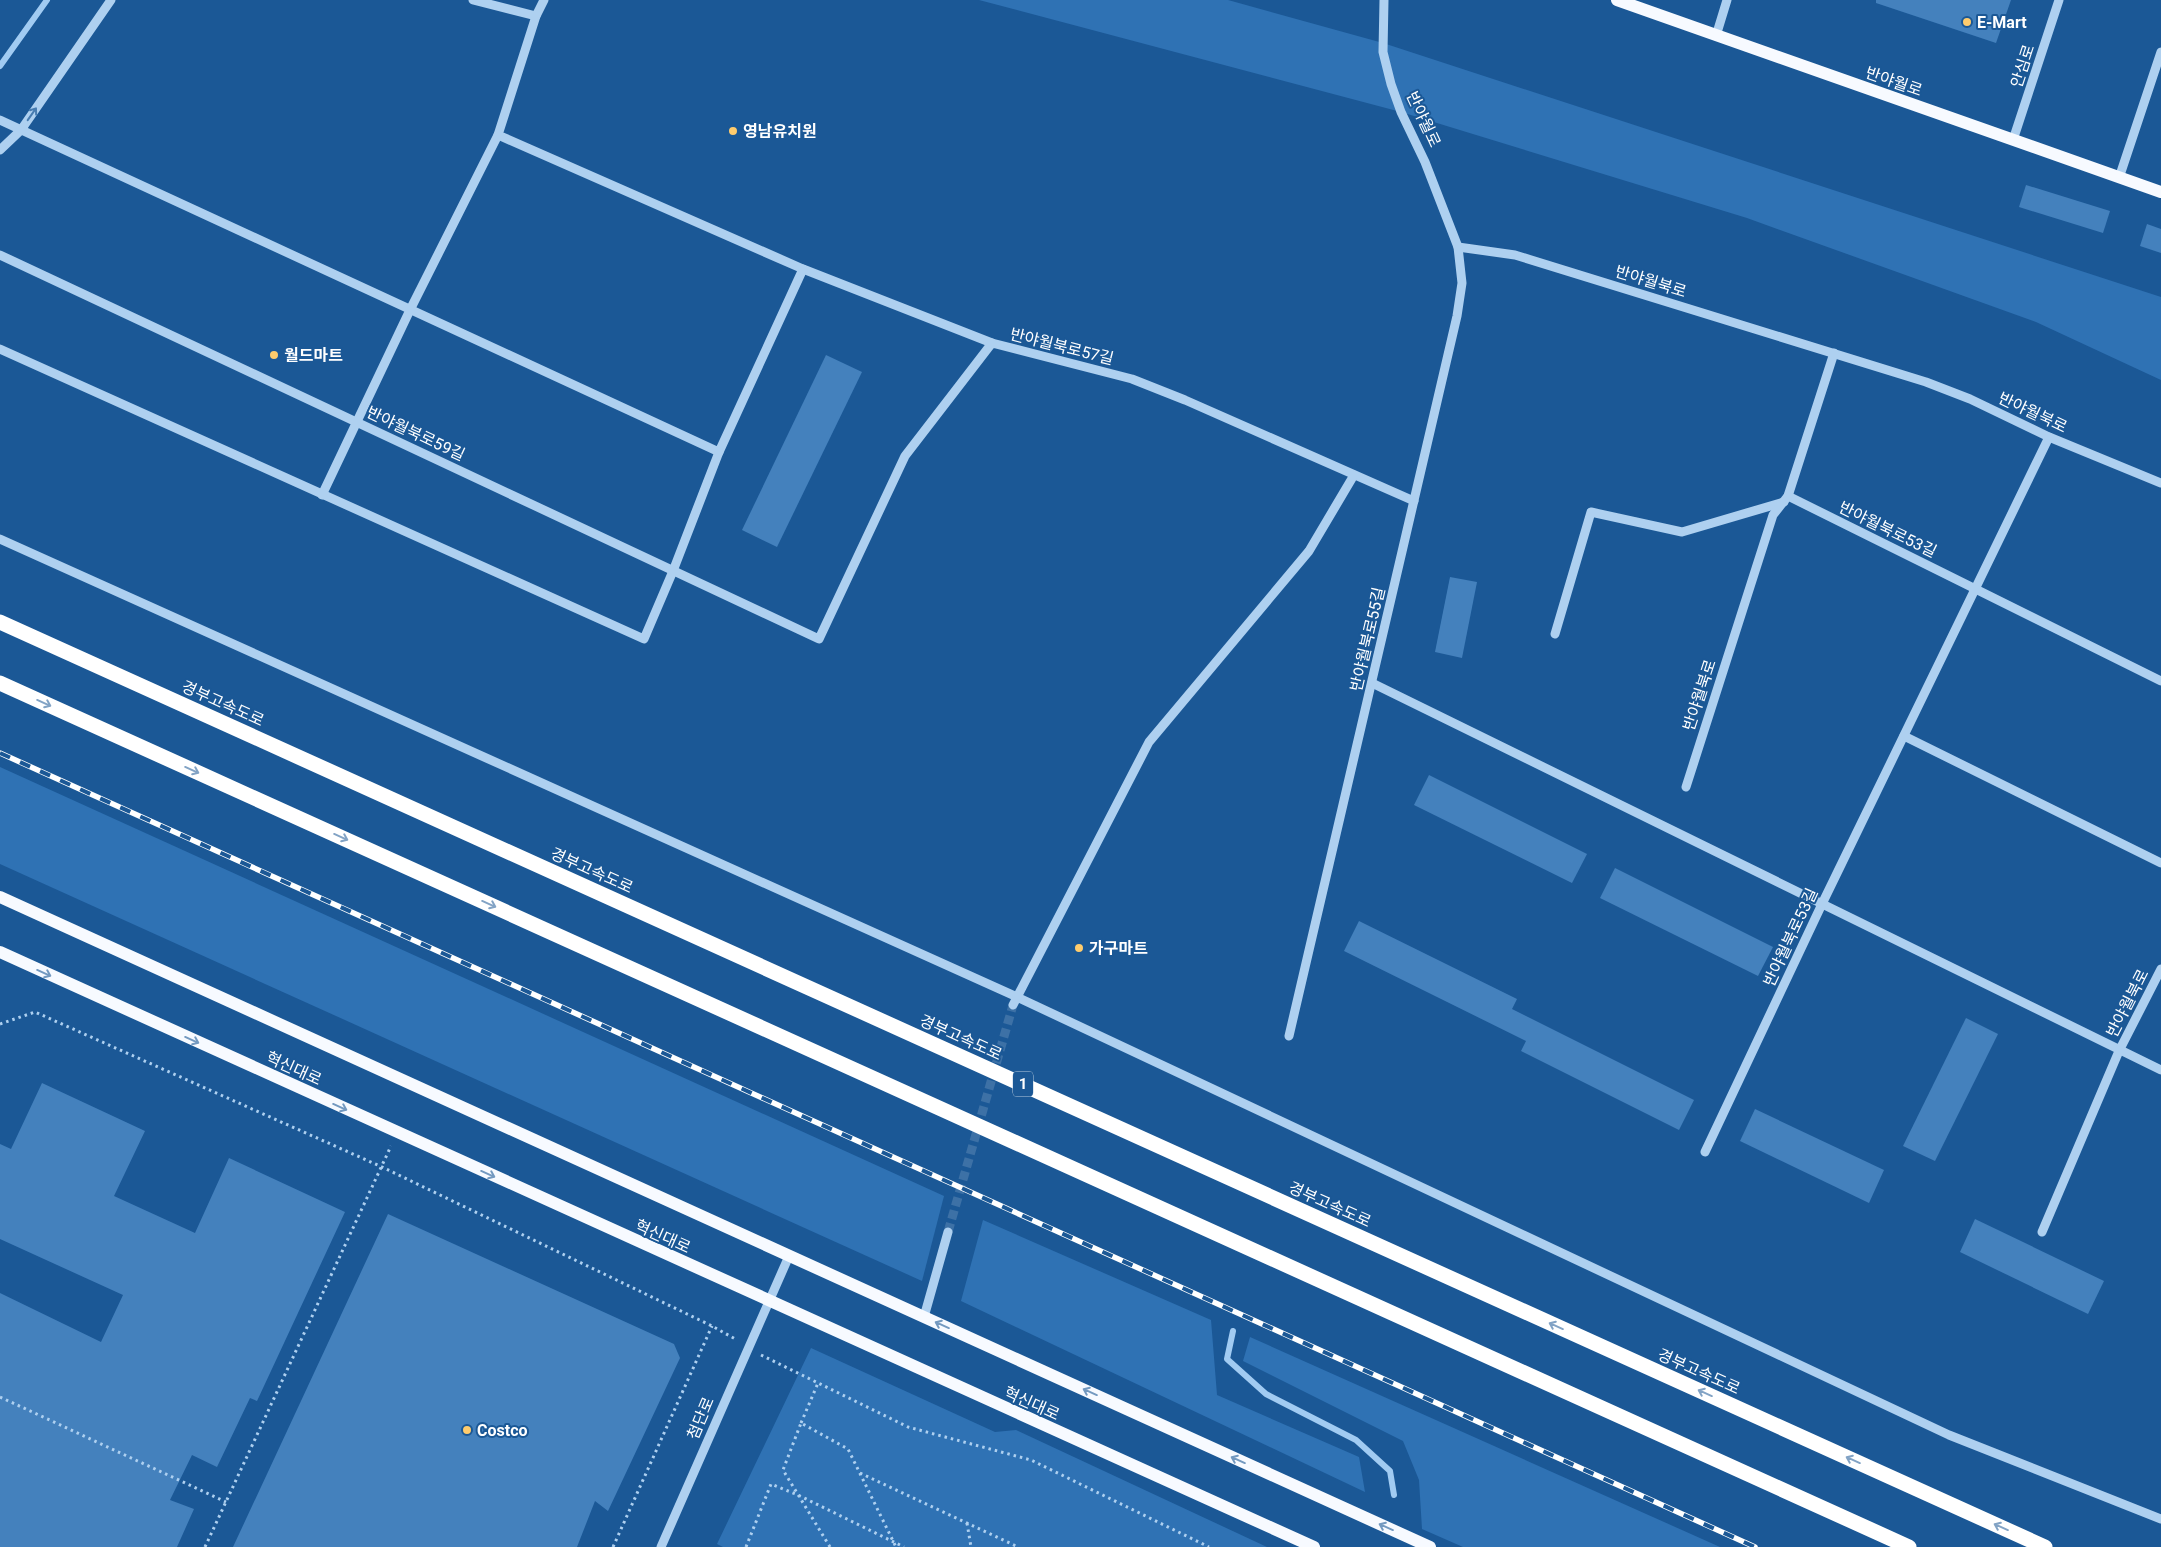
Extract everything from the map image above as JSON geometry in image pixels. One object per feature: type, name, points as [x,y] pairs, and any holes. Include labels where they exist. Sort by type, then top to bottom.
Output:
[{"type":"highway","name":"경부고속도로","points":[[0,622],[2045,1547]]},
{"type":"highway","points":[[0,683],[1910,1547]]},
{"type":"main road","name":"반야월로","points":[[1617,0],[2161,192]]},
{"type":"main road","points":[[0,897],[1430,1547]]},
{"type":"main road","name":"혁신대로","points":[[0,952],[767,1301],[1314,1547]]},
{"type":"street","points":[[0,150],[21,130],[111,0]]},
{"type":"street","points":[[473,0],[536,16]]},
{"type":"street","points":[[322,494],[410,310],[498,135],[536,16],[544,0]]},
{"type":"street","name":"반야월로","points":[[1384,0],[1383,52],[1391,84],[1401,112],[1425,162],[1458,247]]},
{"type":"street","points":[[1716,36],[1728,0]]},
{"type":"street","name":"안심로","points":[[2013,140],[2059,0]]},
{"type":"street","points":[[2119,178],[2161,52]]},
{"type":"street","points":[[0,120],[719,452]]},
{"type":"street","points":[[498,135],[803,269],[992,343]]},
{"type":"street","name":"반야월북로","points":[[1458,247],[1516,255],[1935,385],[1970,399],[2049,437],[2161,483]]},
{"type":"street","name":"반야월북로55길","points":[[1289,1036],[1458,316],[1462,283],[1458,247]]},
{"type":"street","name":"반야월북로59길","points":[[0,255],[819,639]]},
{"type":"street","points":[[0,349],[644,639],[719,452],[803,269]]},
{"type":"street","name":"반야월북로57길","points":[[819,639],[905,456],[992,343],[1132,379],[1185,400],[1414,501]]},
{"type":"street","name":"반야월북로","points":[[1686,787],[1773,515],[1786,499],[1834,354]]},
{"type":"street","name":"반야월북로53길","points":[[1705,1152],[1822,904],[2049,437]]},
{"type":"street","points":[[1015,1001],[1149,742],[1309,551],[1354,475]]},
{"type":"street","points":[[1555,634],[1591,512],[1682,532],[1786,499]]},
{"type":"street","name":"반야월북로53길","points":[[1786,499],[1975,589],[2161,681]]},
{"type":"street","points":[[0,539],[1015,1001],[1949,1435],[2161,1519]]},
{"type":"street","points":[[1372,683],[2161,1070]]},
{"type":"street","points":[[1904,736],[2161,863]]},
{"type":"street","name":"반야월북로","points":[[2042,1232],[2119,1051],[2161,970]]},
{"type":"street","points":[[924,1317],[948,1232]]},
{"type":"street","name":"첨단로","points":[[661,1547],[767,1301],[789,1256]]},
{"type":"path","points":[[0,1024],[34,1012],[382,1166],[712,1326],[748,1346],[752,1351],[908,1427],[1031,1460],[1208,1547]]},
{"type":"path","points":[[205,1547],[397,1133]]},
{"type":"path","points":[[613,1547],[712,1326]]},
{"type":"path","points":[[818,1383],[782,1470],[830,1547]]},
{"type":"path","points":[[0,1397],[226,1502]]},
{"type":"path","points":[[800,1424],[848,1449],[896,1547]]},
{"type":"path","points":[[859,1473],[1018,1547]]},
{"type":"path","points":[[746,1546],[771,1484],[798,1495],[904,1547]]},
{"type":"path","points":[[967,1523],[971,1547]]},
{"type":"shaded area","points":[[979,0],[1228,0],[1383,43],[2161,297],[2161,380],[2036,322],[1747,218],[1401,112]]},
{"type":"shaded area","points":[[0,767],[944,1196],[922,1281],[0,864]]},
{"type":"shaded area","points":[[983,1220],[1211,1320],[1217,1395],[1359,1457],[1365,1492],[961,1301]]},
{"type":"shaded area","points":[[1250,1337],[1720,1547],[1463,1547],[1422,1529],[1419,1480],[1403,1441],[1243,1361]]},
{"type":"shaded area","points":[[811,1348],[995,1432],[1016,1430],[1267,1547],[723,1547],[717,1544]]},
{"type":"building","name":"E-Mart","points":[[1876,0],[2011,0],[1996,43],[1876,3]]},
{"type":"building","points":[[2026,185],[2110,211],[2103,233],[2019,207]]},
{"type":"building","points":[[2147,224],[2161,229],[2161,253],[2140,246]]},
{"type":"building","points":[[826,355],[862,372],[777,547],[742,530]]},
{"type":"building","points":[[1450,577],[1477,582],[1462,658],[1435,652]]},
{"type":"building","points":[[1429,775],[1587,854],[1572,883],[1414,805]]},
{"type":"building","points":[[1615,868],[1773,947],[1758,976],[1600,898]]},
{"type":"building","points":[[1359,921],[1517,999],[1512,1009],[1694,1100],[1679,1130],[1521,1051],[1526,1041],[1344,951]]},
{"type":"building","points":[[1966,1018],[1998,1034],[1935,1161],[1903,1146]]},
{"type":"building","points":[[42,1083],[145,1131],[114,1196],[195,1233],[229,1158],[345,1212],[257,1401],[250,1398],[217,1467],[192,1455],[170,1500],[194,1509],[177,1547],[0,1547],[0,1293],[101,1342],[123,1295],[0,1239],[0,1144],[11,1149]]},
{"type":"building","points":[[1755,1109],[1884,1170],[1869,1203],[1740,1141]]},
{"type":"building","name":"Costco","points":[[388,1214],[674,1344],[680,1358],[608,1511],[595,1501],[577,1547],[233,1547]]},
{"type":"building","points":[[1975,1219],[2104,1281],[2088,1314],[1960,1252]]},
{"type":"waterway","points":[[0,66],[47,0]]},
{"type":"waterway","points":[[1233,1331],[1227,1359],[1266,1394],[1356,1440],[1390,1471],[1394,1495]]},
{"type":"tunnel","points":[[948,1232],[1013,1005]]},
{"type":"railway","points":[[0,753],[1755,1547]]},
{"type":"place","name":"E-Mart","points":[[1967,22]]},
{"type":"place","name":"영남유치원","points":[[733,131]]},
{"type":"place","name":"월드마트","points":[[274,355]]},
{"type":"place","name":"가구마트","points":[[1079,948]]},
{"type":"place","name":"Costco","points":[[467,1430]]}]
